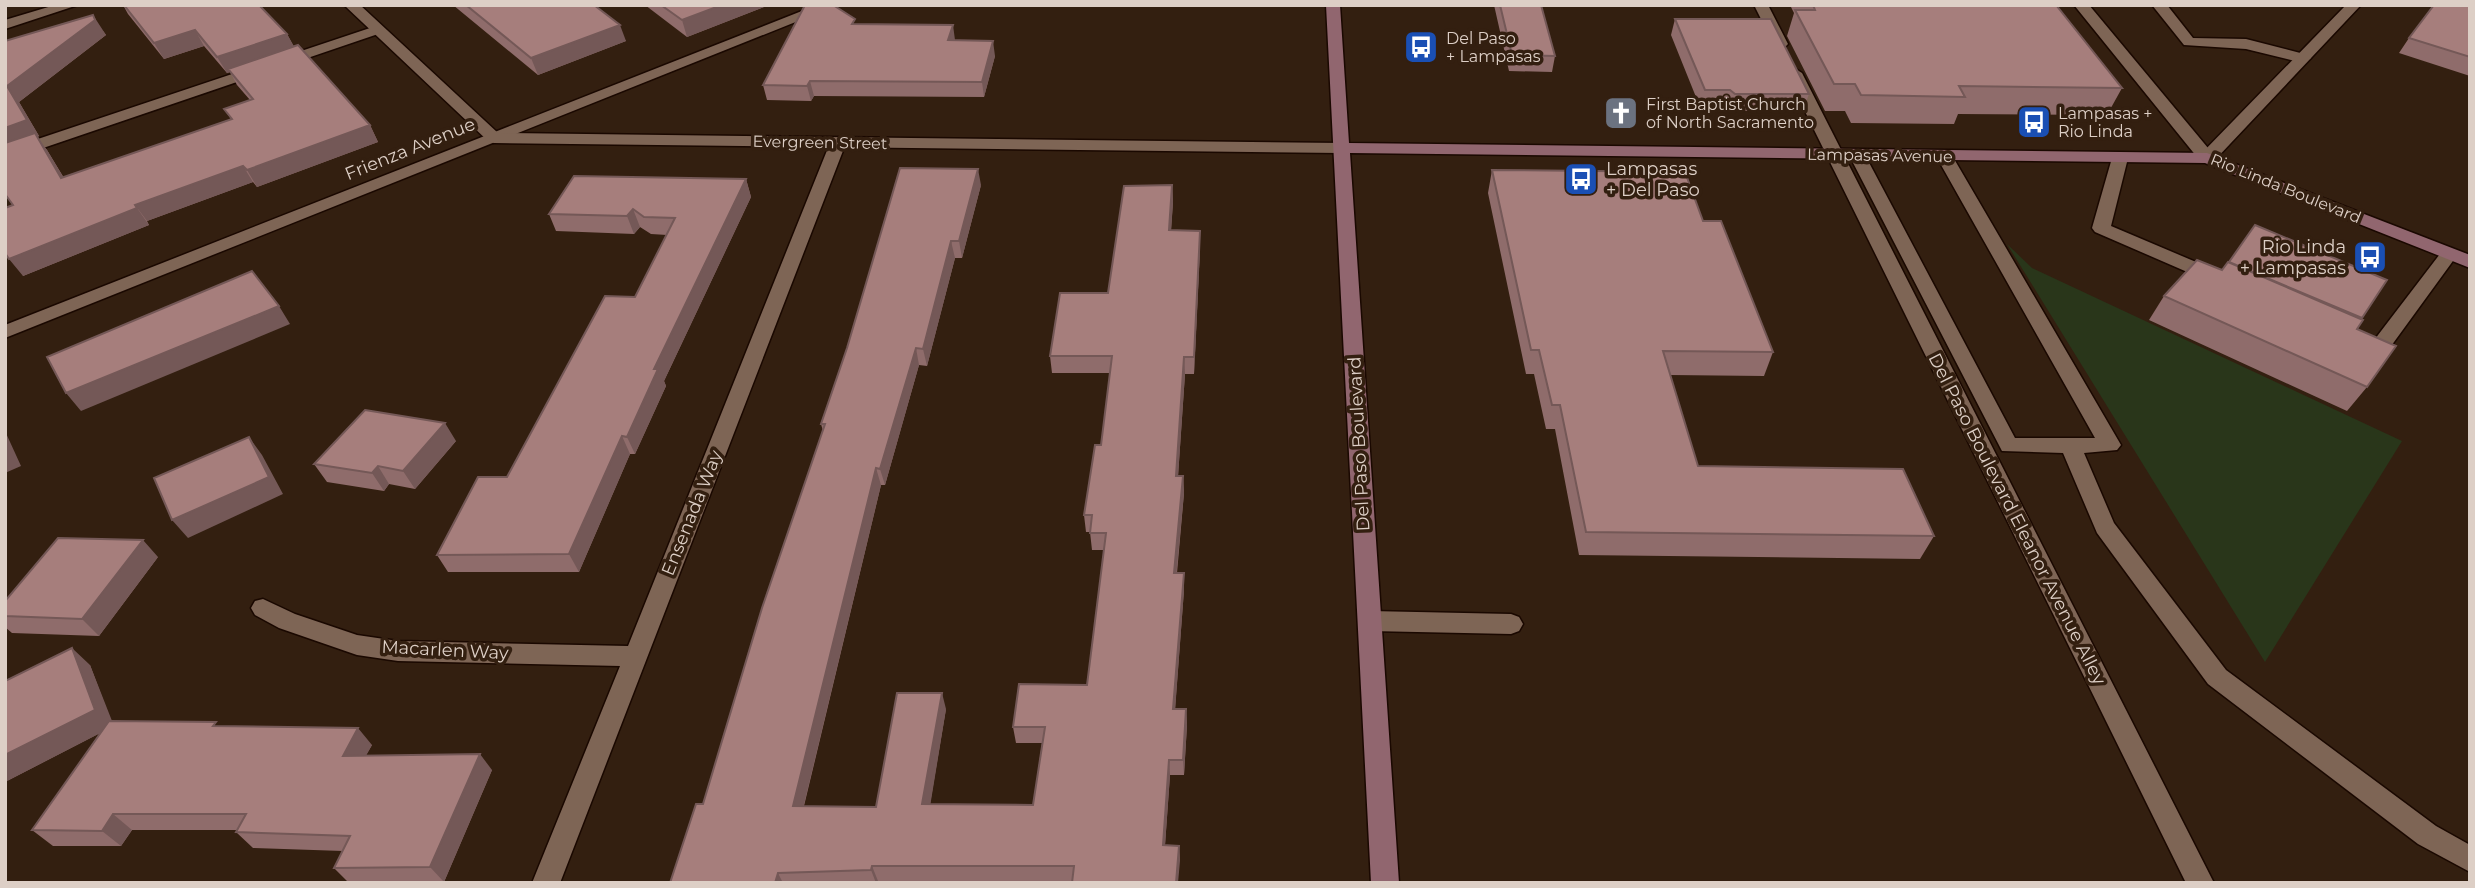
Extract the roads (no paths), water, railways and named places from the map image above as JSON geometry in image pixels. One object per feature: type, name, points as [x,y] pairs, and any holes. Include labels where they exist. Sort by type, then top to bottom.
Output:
[{"type":"main road","name":"Del Paso Boulevard","points":[[1333,5],[1385,883]]},
{"type":"main road","name":"Lampasas Avenue","points":[[1341,148],[2207,158]]},
{"type":"main road","name":"Rio Linda Boulevard","points":[[2207,158],[2470,262]]},
{"type":"street","points":[[5,25],[71,5]]},
{"type":"street","points":[[351,5],[494,138]]},
{"type":"street","name":"Frienza Avenue","points":[[5,332],[831,5]]},
{"type":"street","name":"Del Paso Boulevard Eleanor Avenue Alley","points":[[1761,5],[2200,883]]},
{"type":"street","name":"Rio Linda Boulevard","points":[[2081,5],[2207,158]]},
{"type":"street","points":[[2159,5],[2189,42],[2246,44],[2303,58]]},
{"type":"street","points":[[2207,158],[2354,5]]},
{"type":"street","points":[[5,156],[376,30]]},
{"type":"street","name":"Evergreen Street","points":[[494,138],[1341,148]]},
{"type":"street","name":"Ensenada Way","points":[[546,883],[838,143]]},
{"type":"street","points":[[1857,155],[2009,446],[2110,445],[1944,156]]},
{"type":"street","points":[[2120,158],[2101,228],[2227,283]]},
{"type":"street","points":[[2341,332],[2379,348],[2449,254]]},
{"type":"street","points":[[2070,445],[2105,527],[2217,677],[2427,835],[2470,859]]},
{"type":"street","name":"Macarlen Way","points":[[263,608],[287,621],[357,645],[398,650],[635,656]]},
{"type":"street","points":[[1370,621],[1511,624]]},
{"type":"place","name":"Del Paso + Lampasas","points":[[1421,47]]},
{"type":"place","name":"First Baptist Church of North Sacramento","points":[[1621,113]]},
{"type":"place","name":"Lampasas + Rio Linda","points":[[2034,122]]},
{"type":"place","name":"Lampasas + Del Paso","points":[[1581,179]]},
{"type":"place","name":"Rio Linda + Lampasas","points":[[2370,257]]}]
